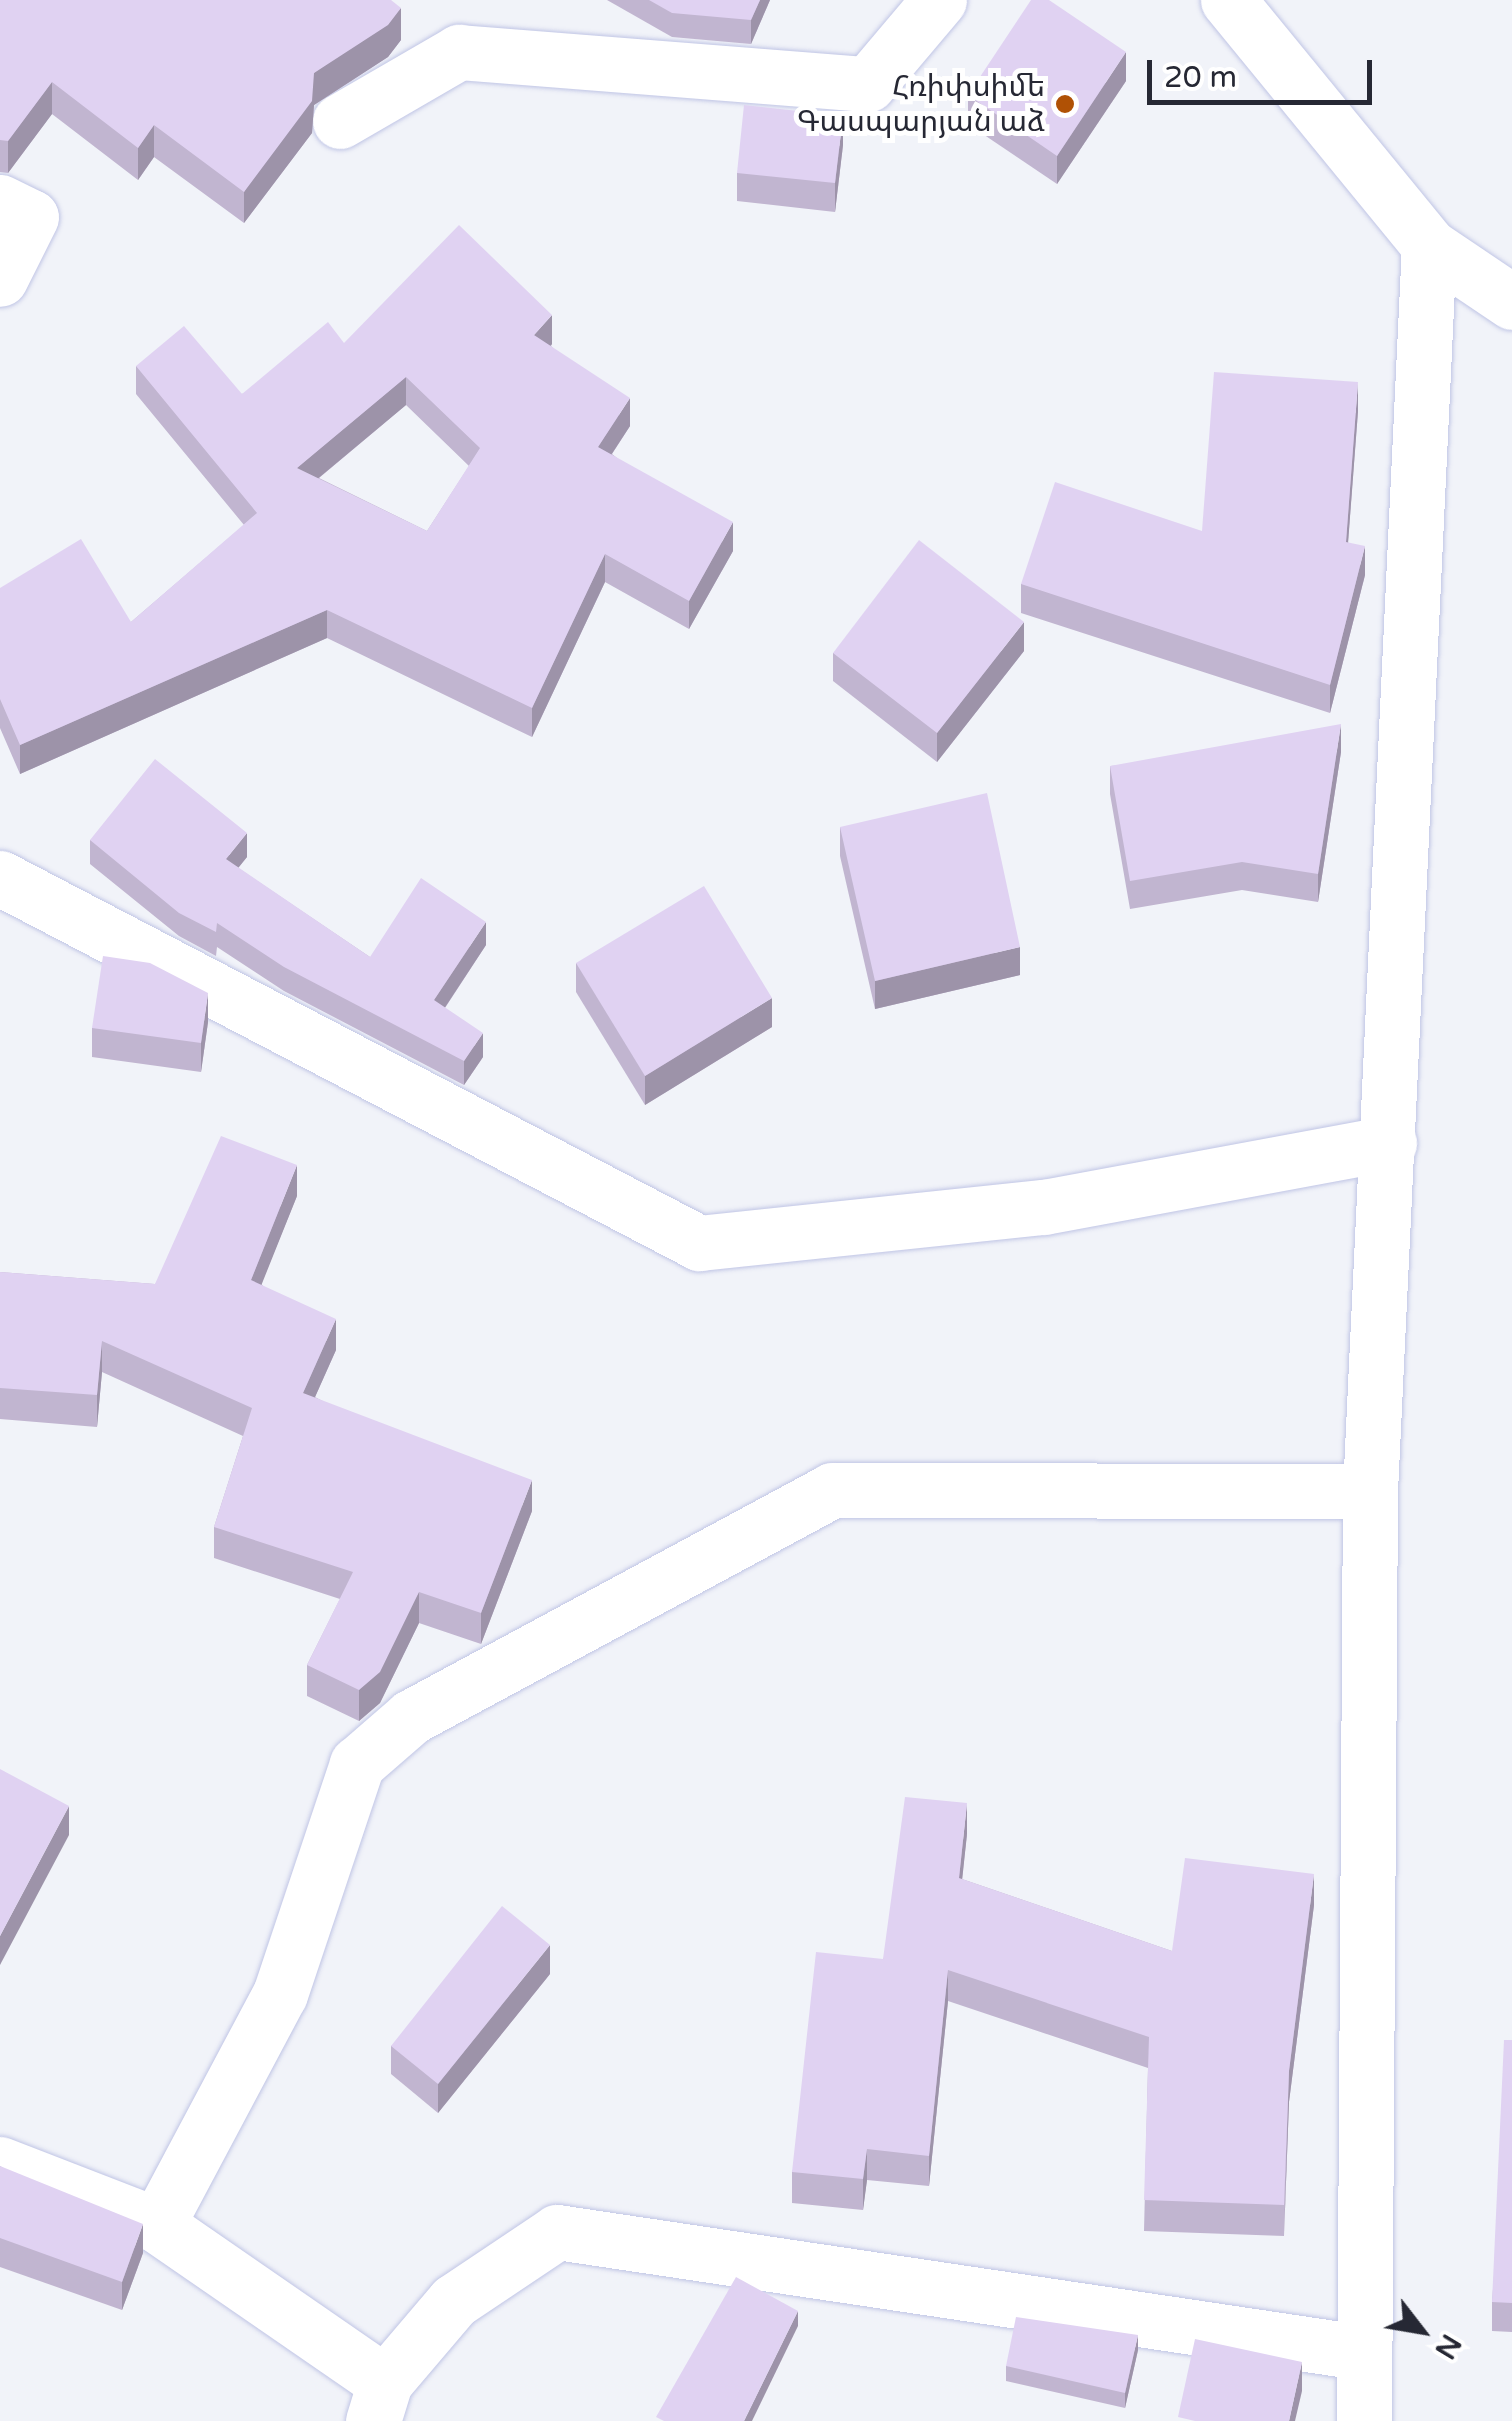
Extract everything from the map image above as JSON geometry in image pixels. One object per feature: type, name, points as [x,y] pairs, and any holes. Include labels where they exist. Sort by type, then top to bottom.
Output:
[{"type":"street","points":[[340,122],[459,52],[868,84],[939,0]]},
{"type":"street","points":[[1228,0],[1430,246],[1512,302]]},
{"type":"street","points":[[0,202],[30,217],[0,279]]},
{"type":"street","points":[[1364,2421],[1360,2352],[1370,1491],[1430,246]]},
{"type":"street","points":[[0,878],[699,1243],[1044,1208],[1389,1143]]},
{"type":"street","points":[[157,2225],[280,1994],[357,1764],[412,1717],[832,1490],[1370,1491]]},
{"type":"street","points":[[0,2164],[157,2225],[379,2402],[454,2301],[557,2232],[1360,2352]]},
{"type":"building","points":[[0,0],[391,0],[401,8],[388,25],[314,73],[312,101],[244,192],[154,125],[138,148],[52,82],[8,141],[0,140]]},
{"type":"building","points":[[649,0],[760,0],[751,20],[672,13]]},
{"type":"building","points":[[1031,0],[1049,0],[1126,52],[1057,156],[968,95]]},
{"type":"building","points":[[744,105],[843,116],[835,183],[737,173]]},
{"type":"building","points":[[459,225],[552,315],[534,335],[630,398],[598,447],[733,522],[689,601],[605,554],[532,708],[327,610],[20,745],[0,699],[0,588],[81,539],[131,622],[257,513],[136,366],[184,326],[242,394],[328,322],[344,343]],"holes":[[[406,377],[480,448],[427,531],[297,468]]]},
{"type":"building","points":[[1214,372],[1358,382],[1346,542],[1365,546],[1330,685],[1021,584],[1055,482],[1202,531]]},
{"type":"building","points":[[919,540],[1024,622],[937,733],[833,653]]},
{"type":"building","points":[[1341,724],[1318,874],[1242,862],[1130,881],[1110,766]]},
{"type":"building","points":[[155,759],[247,833],[226,859],[370,957],[421,878],[486,922],[434,1000],[483,1033],[464,1061],[284,967],[217,923],[216,932],[179,913],[90,840]]},
{"type":"building","points":[[987,793],[1020,947],[875,981],[840,827]]},
{"type":"building","points":[[704,886],[772,998],[645,1076],[576,963]]},
{"type":"building","points":[[103,956],[150,963],[208,993],[201,1043],[92,1028]]},
{"type":"building","points":[[221,1136],[297,1165],[251,1280],[336,1319],[303,1393],[532,1480],[481,1613],[419,1592],[380,1672],[359,1690],[307,1665],[353,1572],[214,1527],[252,1408],[102,1341],[97,1395],[0,1388],[0,1272],[155,1284]]},
{"type":"building","points":[[0,1769],[69,1806],[0,1936]]},
{"type":"building","points":[[905,1797],[967,1803],[959,1878],[1172,1951],[1185,1858],[1314,1874],[1289,2071],[1284,2205],[1144,2200],[1149,2037],[948,1970],[929,2156],[867,2149],[863,2179],[792,2172],[816,1952],[883,1959]]},
{"type":"building","points":[[502,1906],[550,1945],[438,2084],[391,2046]]},
{"type":"building","points":[[1504,2040],[1512,2040],[1512,2303],[1492,2302]]},
{"type":"building","points":[[0,2166],[143,2224],[122,2282],[0,2238]]},
{"type":"building","points":[[736,2277],[798,2311],[744,2421],[664,2421],[656,2417]]},
{"type":"building","points":[[1016,2317],[1138,2335],[1125,2393],[1006,2366]]},
{"type":"building","points":[[1195,2339],[1302,2362],[1289,2421],[1195,2421],[1178,2417]]},
{"type":"place","name":"Հռիփսիմե Գասպարյան աձ","points":[[1065,104]]}]
